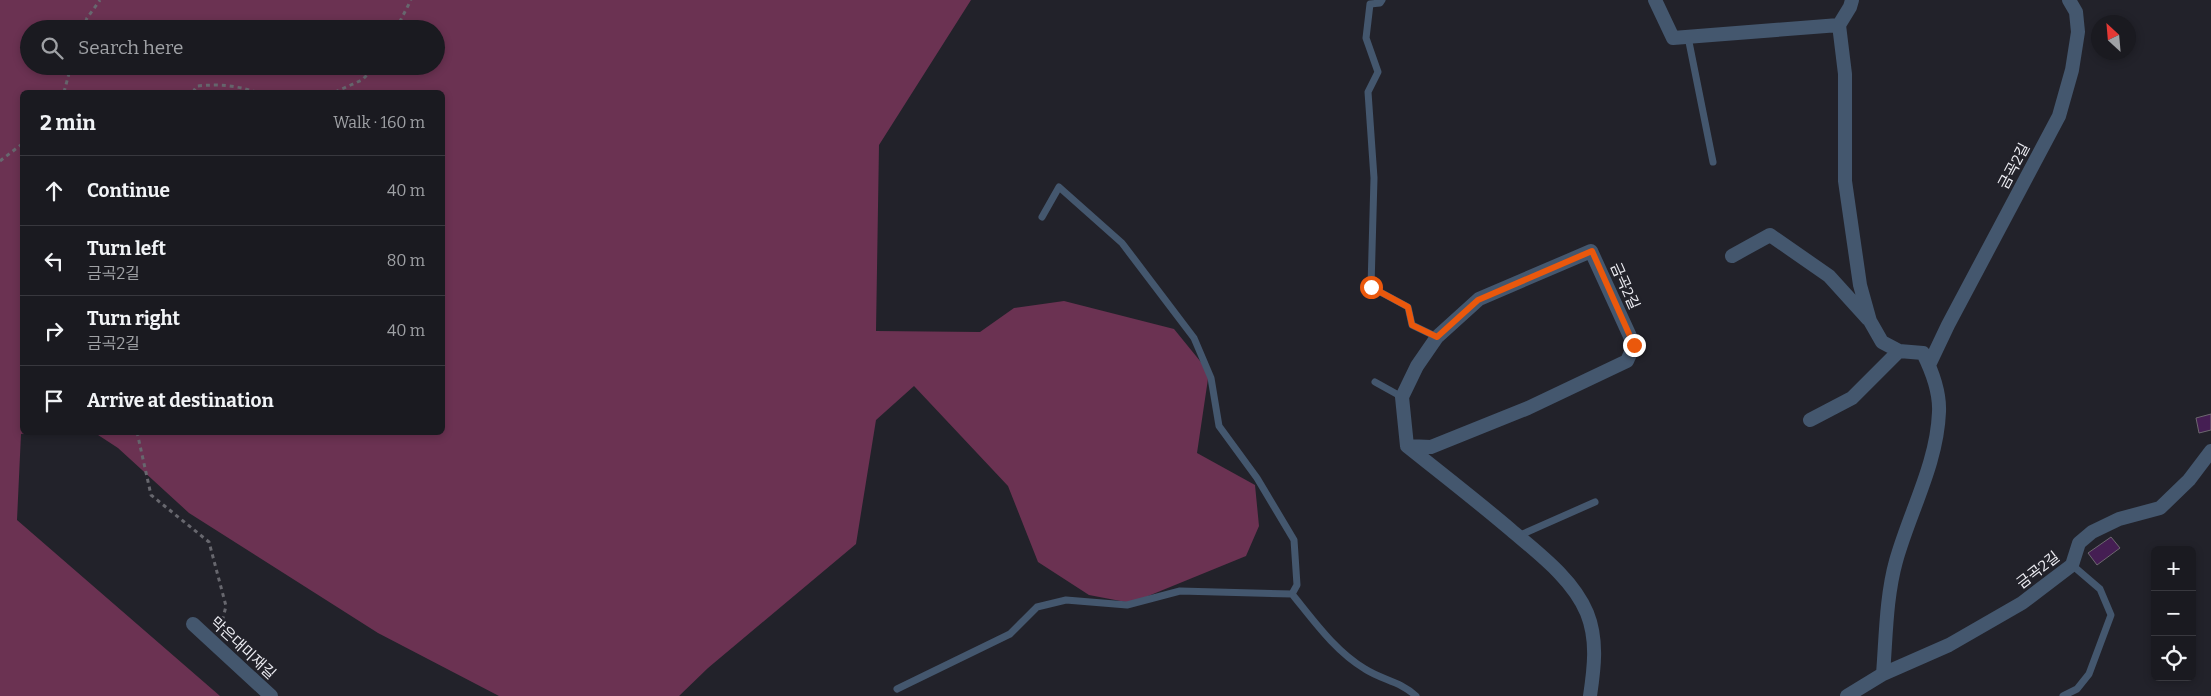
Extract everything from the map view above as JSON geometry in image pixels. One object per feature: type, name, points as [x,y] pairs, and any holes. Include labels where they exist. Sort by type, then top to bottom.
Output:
[{"type":"street","points":[[1655,0],[1673,38],[1839,25]]},
{"type":"street","points":[[1852,0],[1839,25],[1845,74],[1845,181],[1860,285],[1870,321]]},
{"type":"street","name":"금곡2길","points":[[1929,366],[1948,325],[2059,116],[2072,70],[2078,32],[2076,12],[2069,0]]},
{"type":"street","points":[[1732,256],[1770,235],[1830,276],[1870,321],[1882,342],[1899,351],[1924,354],[1936,385],[1940,411],[1933,449],[1922,490],[1896,562],[1888,608],[1883,674]]},
{"type":"street","name":"금곡2길","points":[[1402,397],[1417,366],[1437,337],[1478,300],[1592,251],[1634,345],[1627,361],[1528,408],[1431,447],[1407,446]]},
{"type":"street","points":[[1810,420],[1852,398],[1899,351]]},
{"type":"street","points":[[1402,397],[1407,446],[1518,536],[1550,564],[1571,586],[1587,613],[1594,638],[1594,664],[1590,696]]},
{"type":"street","name":"금곡2길","points":[[1847,696],[1883,674],[1949,645],[2022,603],[2072,565],[2079,543],[2092,532],[2119,519],[2160,508],[2189,480],[2211,451]]},
{"type":"street","name":"막은대미재길","points":[[193,624],[271,696]]},
{"type":"lane","points":[[1382,0],[1380,3],[1370,4],[1366,38],[1378,72],[1368,92],[1374,178],[1371,287],[1408,307],[1412,325],[1437,337]]},
{"type":"lane","points":[[1688,36],[1713,162]]},
{"type":"lane","points":[[1042,217],[1059,187],[1122,243],[1194,338],[1211,378],[1219,426],[1257,478],[1294,540],[1297,585],[1292,594]]},
{"type":"lane","points":[[1375,382],[1402,397]]},
{"type":"lane","points":[[1518,536],[1595,502]]},
{"type":"lane","points":[[2063,696],[2076,689],[2089,674],[2112,614],[2100,589],[2072,565]]},
{"type":"lane","points":[[897,690],[1010,634],[1037,608],[1066,600],[1127,605],[1180,591],[1292,594],[1334,645],[1365,669],[1405,686],[1416,696]]},
{"type":"path","points":[[86,20],[100,0]]},
{"type":"path","points":[[401,20],[411,0]]},
{"type":"path","points":[[65,90],[69,75]]},
{"type":"path","points":[[340,90],[362,80],[367,75]]},
{"type":"path","points":[[194,90],[197,86],[224,84],[250,90]]},
{"type":"path","points":[[0,161],[20,146]]},
{"type":"path","points":[[138,435],[151,494],[209,542],[226,606],[214,644]]},
{"type":"shaded area","points":[[0,0],[971,0],[879,145],[876,331],[980,332],[1014,308],[1064,301],[1174,329],[1209,372],[1197,453],[1255,485],[1259,526],[1246,556],[1131,603],[1089,595],[1038,562],[1008,486],[914,386],[876,420],[856,544],[708,668],[679,696],[499,696],[378,633],[189,513],[118,448],[98,435],[445,435],[445,90],[20,90],[21,435],[17,520],[220,696],[0,696]]},
{"type":"building","points":[[2211,414],[2211,430],[2199,433],[2196,418]]},
{"type":"building","points":[[2111,537],[2120,548],[2097,565],[2088,553]]},
{"type":"route","points":[[1371,287],[1408,307],[1412,325],[1437,337],[1478,300],[1592,251],[1634,345]]}]
